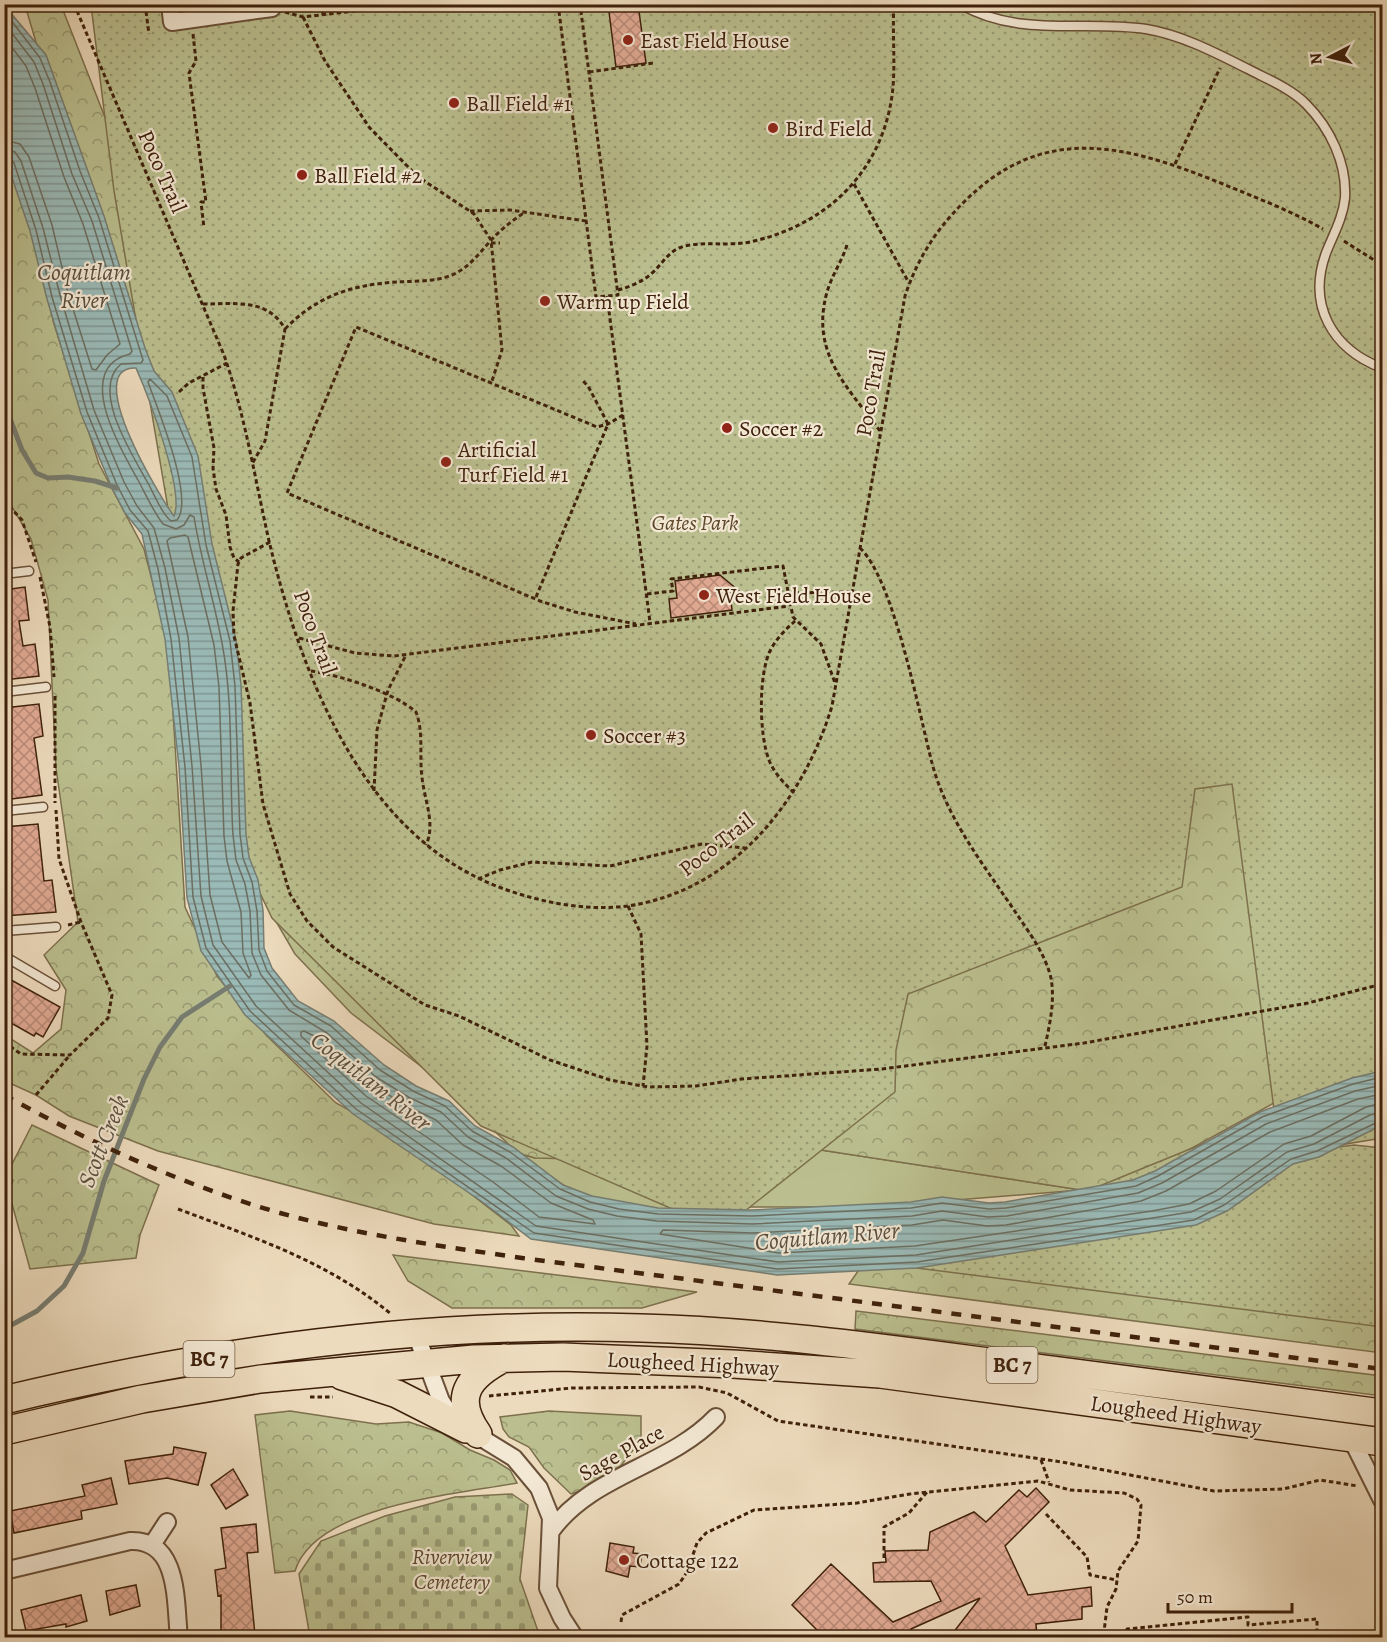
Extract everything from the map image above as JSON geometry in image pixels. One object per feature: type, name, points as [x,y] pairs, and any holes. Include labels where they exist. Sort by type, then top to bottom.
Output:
[{"type":"main road","name":"Lougheed Highway","points":[[4,1401],[102,1378],[229,1355],[416,1334],[578,1327],[769,1335],[1383,1413]]},
{"type":"main road","name":"Lougheed Highway","points":[[4,1431],[152,1397],[324,1371],[505,1357],[634,1359],[880,1374],[1383,1442]]},
{"type":"main road","points":[[472,1432],[465,1402],[469,1387],[479,1373],[505,1357]]},
{"type":"main road","points":[[324,1371],[397,1394],[472,1432]]},
{"type":"street","points":[[170,4],[172,22],[222,10],[272,8],[271,4]]},
{"type":"street","points":[[416,1334],[444,1407],[472,1432],[506,1451],[533,1477],[546,1502],[551,1518],[548,1588],[575,1638]]},
{"type":"street","name":"Sage Place","points":[[551,1531],[561,1517],[589,1493],[666,1455],[697,1435],[716,1418]]},
{"type":"street","points":[[1351,1438],[1383,1500]]},
{"type":"street","points":[[152,1545],[167,1522]]},
{"type":"street","points":[[4,1571],[130,1541],[152,1545],[165,1556],[172,1570],[179,1638]]},
{"type":"lane","points":[[960,4],[989,19],[1018,25],[1156,31],[1225,57],[1293,93],[1305,103],[1324,128],[1339,155],[1344,176],[1343,208],[1320,274],[1320,304],[1326,322],[1347,349],[1383,368]]},
{"type":"lane","points":[[4,574],[29,571]]},
{"type":"lane","points":[[4,692],[46,687]]},
{"type":"lane","points":[[4,811],[43,807]]},
{"type":"lane","points":[[4,931],[56,927]]},
{"type":"lane","points":[[4,956],[55,986]]},
{"type":"path","name":"Poco Trail","points":[[74,4],[203,304],[226,363],[270,542],[299,638],[347,752],[398,820],[426,845],[477,880],[532,899],[582,907],[628,906],[677,895],[712,875],[746,848],[776,817],[794,793],[813,760],[832,706],[898,325],[909,284],[921,254],[954,212],[981,186],[1024,159],[1051,151],[1091,147],[1131,152],[1175,164],[1265,202],[1335,235],[1383,265]]},
{"type":"path","points":[[145,4],[149,34]]},
{"type":"path","points":[[322,4],[323,15]]},
{"type":"path","points":[[431,4],[427,9],[405,11],[397,6],[303,17],[325,61],[369,127],[410,171],[470,211],[491,242],[502,350],[492,382]]},
{"type":"path","points":[[558,4],[596,297],[618,295],[580,4]]},
{"type":"path","points":[[617,290],[649,276],[669,254],[683,247],[734,245],[791,230],[824,211],[854,183],[874,153],[888,117],[893,82],[894,4]]},
{"type":"path","points":[[192,19],[196,61],[189,73],[206,202],[201,202],[204,228]]},
{"type":"path","points":[[1175,164],[1225,57]]},
{"type":"path","points":[[589,72],[653,63]]},
{"type":"path","points":[[854,183],[909,284]]},
{"type":"path","points":[[470,211],[525,212],[586,221]]},
{"type":"path","points":[[252,464],[265,441],[285,329],[304,309],[336,295],[373,285],[451,275],[475,259],[525,212]]},
{"type":"path","points":[[491,242],[500,243]]},
{"type":"path","points":[[847,245],[827,293],[824,341],[840,378],[880,431]]},
{"type":"path","points":[[607,296],[650,622]]},
{"type":"path","points":[[203,304],[261,308],[273,312],[285,329]]},
{"type":"path","points":[[623,415],[608,424],[597,427],[356,327],[287,493],[536,598],[575,612],[636,624]]},
{"type":"path","points":[[179,392],[189,382],[203,377],[226,363]]},
{"type":"path","points":[[203,377],[214,448],[213,468],[216,489],[227,520],[231,547],[239,562]]},
{"type":"path","points":[[582,380],[588,386],[608,424]]},
{"type":"path","points":[[536,598],[608,424]]},
{"type":"path","points":[[4,501],[22,520],[39,569],[50,627],[55,686],[56,829],[59,859],[81,922],[112,995],[108,1018],[70,1055],[36,1095]]},
{"type":"path","points":[[270,542],[241,558],[239,562],[233,612],[234,636],[250,703],[263,804],[290,894],[307,921],[333,946],[425,1005],[459,1016],[550,1060],[610,1080],[643,1086],[696,1086],[742,1079],[882,1069],[1084,1042],[1308,1004],[1383,984]]},
{"type":"path","points":[[860,547],[871,560],[882,583],[905,655],[941,791],[984,866],[1038,948],[1049,972],[1052,1000],[1045,1046]]},
{"type":"path","points":[[647,594],[673,591],[671,579],[783,567],[789,606],[795,621],[821,644],[836,684]]},
{"type":"path","points":[[787,593],[852,592]]},
{"type":"path","points":[[299,638],[355,653],[406,655],[789,606]]},
{"type":"path","points":[[794,793],[777,775],[769,759],[763,719],[765,666],[771,649],[795,621]]},
{"type":"path","points":[[374,791],[377,730],[386,696],[406,655]]},
{"type":"path","points":[[311,671],[336,676],[386,696],[413,710],[417,716],[422,776],[429,819],[429,837],[426,845]]},
{"type":"path","points":[[477,880],[500,870],[532,862],[610,866],[702,844],[746,848]]},
{"type":"path","points":[[628,906],[641,934],[647,1046],[643,1086]]},
{"type":"path","points":[[4,1042],[21,1054],[70,1055]]},
{"type":"path","points":[[178,1209],[303,1257],[362,1290],[416,1334]]},
{"type":"path","points":[[483,1394],[501,1396],[592,1387],[699,1387],[727,1393],[778,1421],[1041,1460],[1214,1491],[1283,1489],[1320,1480],[1358,1486]]},
{"type":"path","points":[[1041,1460],[1049,1482]]},
{"type":"path","points":[[621,1622],[622,1615],[679,1584],[687,1572],[697,1543],[706,1533],[754,1510],[857,1503],[927,1492],[1027,1481],[1049,1482],[1070,1490],[1124,1493],[1137,1499],[1141,1505],[1138,1541],[1121,1566],[1116,1589],[1107,1607],[1104,1632]]},
{"type":"path","points":[[884,1558],[884,1527],[909,1513],[927,1492]]},
{"type":"path","points":[[1046,1514],[1087,1557],[1090,1575],[1117,1580]]},
{"type":"path","points":[[1128,1638],[1127,1629],[1248,1617],[1248,1625],[1317,1619],[1317,1638]]},
{"type":"path","points":[[1076,1638],[1104,1632]]},
{"type":"path","points":[[1104,1632],[1110,1638]]},
{"type":"path","points":[[1052,1638],[1061,1634],[1067,1638]]},
{"type":"path","points":[[795,1638],[801,1638]]},
{"type":"green space","name":"Gates Park","points":[[25,5],[61,5],[108,125],[1153,164],[1283,1098],[1132,1181],[1081,1190],[684,1129],[575,1159],[535,1158],[518,1153],[443,1083],[351,1013],[295,954],[257,889],[184,453],[43,66]]},
{"type":"green space","name":"Gates Park","points":[[91,5],[1382,5],[1382,1138],[1298,1152],[1354,1145],[1382,1148],[1382,1327],[696,1240],[721,1230],[481,1126],[272,918],[219,808],[114,191]],"holes":[[[1232,784],[1280,1156],[1249,1125],[1080,1194],[796,1234],[721,1230],[895,1092],[896,1050],[908,994],[1182,887],[1195,789]]]},
{"type":"green space","points":[[4,145],[24,199],[54,324],[99,464],[144,549],[169,647],[185,907],[217,976],[267,1036],[336,1103],[396,1136],[511,1225],[519,1236],[434,1224],[158,1151],[69,1116],[36,1095],[5,1081],[5,1035],[33,1053],[61,1029],[66,990],[44,955],[78,922],[56,768],[48,600],[31,539],[5,495]]},
{"type":"green space","points":[[32,1125],[159,1185],[140,1235],[136,1258],[30,1269],[9,1193],[13,1180],[6,1176]]},
{"type":"green space","points":[[684,1129],[1081,1190],[870,1207],[749,1207],[669,1213],[604,1204],[565,1186],[518,1153],[535,1158]]},
{"type":"green space","points":[[393,1255],[697,1292],[642,1308],[452,1308],[408,1281]]},
{"type":"green space","points":[[868,1257],[1382,1288],[1382,1353],[849,1284]]},
{"type":"green space","points":[[856,1311],[1382,1376],[1382,1396],[855,1329]]},
{"type":"green space","points":[[290,1411],[376,1424],[409,1422],[442,1433],[470,1450],[494,1460],[510,1470],[517,1483],[427,1498],[359,1517],[330,1531],[308,1549],[295,1571],[275,1573],[255,1415]]},
{"type":"green space","points":[[549,1411],[641,1416],[641,1440],[616,1472],[571,1494],[544,1468],[529,1447],[509,1437],[503,1429],[500,1417]]},
{"type":"green space","name":"Riverview Cemetery","points":[[512,1494],[528,1505],[520,1579],[540,1637],[310,1637],[299,1574],[321,1541],[385,1516],[455,1497]]},
{"type":"water","name":"Coquitlam River","points":[[4,5],[46,55],[104,216],[145,348],[154,371],[172,392],[198,456],[212,544],[236,640],[241,685],[246,834],[249,857],[258,880],[263,910],[264,948],[272,968],[298,1001],[334,1021],[384,1065],[416,1086],[449,1101],[475,1126],[513,1147],[563,1185],[592,1196],[658,1208],[752,1210],[911,1202],[942,1197],[989,1203],[1133,1180],[1155,1171],[1260,1112],[1352,1078],[1382,1071],[1382,1125],[1319,1157],[1293,1164],[1227,1211],[1196,1225],[917,1268],[777,1275],[531,1239],[481,1201],[353,1114],[245,1015],[201,951],[187,898],[179,767],[165,639],[142,534],[125,513],[112,488],[81,414],[47,299],[30,231],[5,157]],"holes":[[[136,368],[164,443],[170,466],[176,504],[174,516],[141,461],[120,409],[116,388],[121,373]]]},
{"type":"building","name":"East Field House","points":[[608,4],[638,4],[646,63],[616,67]]},
{"type":"building","name":"West Field House","points":[[720,575],[739,591],[730,592],[732,610],[671,618],[669,599],[677,598],[675,581]]},
{"type":"building","points":[[25,587],[29,620],[19,621],[23,646],[35,644],[39,676],[4,680],[4,590]]},
{"type":"building","points":[[39,704],[43,736],[34,738],[42,795],[4,800],[4,708]]},
{"type":"building","points":[[38,824],[44,881],[52,880],[56,912],[4,916],[4,827]]},
{"type":"building","points":[[4,976],[60,1007],[43,1037],[36,1033],[34,1036],[4,1019]]},
{"type":"building","points":[[174,1447],[206,1453],[198,1485],[167,1478],[129,1484],[125,1461],[173,1454]]},
{"type":"building","points":[[233,1469],[248,1495],[226,1509],[211,1485]]},
{"type":"building","points":[[111,1478],[117,1504],[81,1511],[82,1519],[14,1533],[10,1511],[85,1496],[82,1485]]},
{"type":"building","points":[[1036,1488],[1049,1502],[1005,1546],[1028,1595],[1091,1587],[1092,1606],[1082,1607],[1082,1619],[1036,1624],[1037,1638],[949,1638],[980,1598],[911,1629],[915,1638],[825,1638],[792,1605],[831,1564],[893,1622],[941,1601],[931,1581],[874,1582],[873,1563],[886,1562],[885,1551],[928,1550],[930,1532],[974,1512],[986,1522],[1019,1490],[1027,1497]]},
{"type":"building","points":[[256,1524],[258,1552],[247,1553],[255,1635],[221,1636],[221,1595],[218,1596],[215,1570],[226,1568],[221,1528]]},
{"type":"building","name":"Cottage 122","points":[[610,1543],[634,1547],[633,1553],[642,1554],[640,1567],[630,1566],[628,1577],[606,1571]]},
{"type":"building","points":[[136,1585],[140,1606],[110,1615],[106,1591]]},
{"type":"building","points":[[81,1595],[87,1621],[66,1627],[66,1624],[26,1631],[21,1610]]},
{"type":"waterway","points":[[4,403],[22,450],[36,473],[48,478],[68,477],[95,481],[117,488]]},
{"type":"waterway","name":"Scott Creek","points":[[4,1329],[37,1311],[64,1286],[83,1253],[104,1181],[144,1079],[160,1047],[182,1017],[230,986]]},
{"type":"railway","points":[[4,1095],[139,1162],[208,1190],[280,1213],[370,1234],[522,1258],[1382,1369]]},
{"type":"place","name":"East Field House","points":[[628,40]]},
{"type":"place","name":"Ball Field #1","points":[[454,103]]},
{"type":"place","name":"Bird Field","points":[[773,128]]},
{"type":"place","name":"Ball Field #2","points":[[302,175]]},
{"type":"place","name":"Warm up Field","points":[[545,301]]},
{"type":"place","name":"Soccer #2","points":[[727,428]]},
{"type":"place","name":"Artificial Turf Field #1","points":[[446,462]]},
{"type":"place","name":"West Field House","points":[[704,595]]},
{"type":"place","name":"Soccer #3","points":[[591,735]]},
{"type":"place","name":"Cottage 122","points":[[624,1560]]}]
